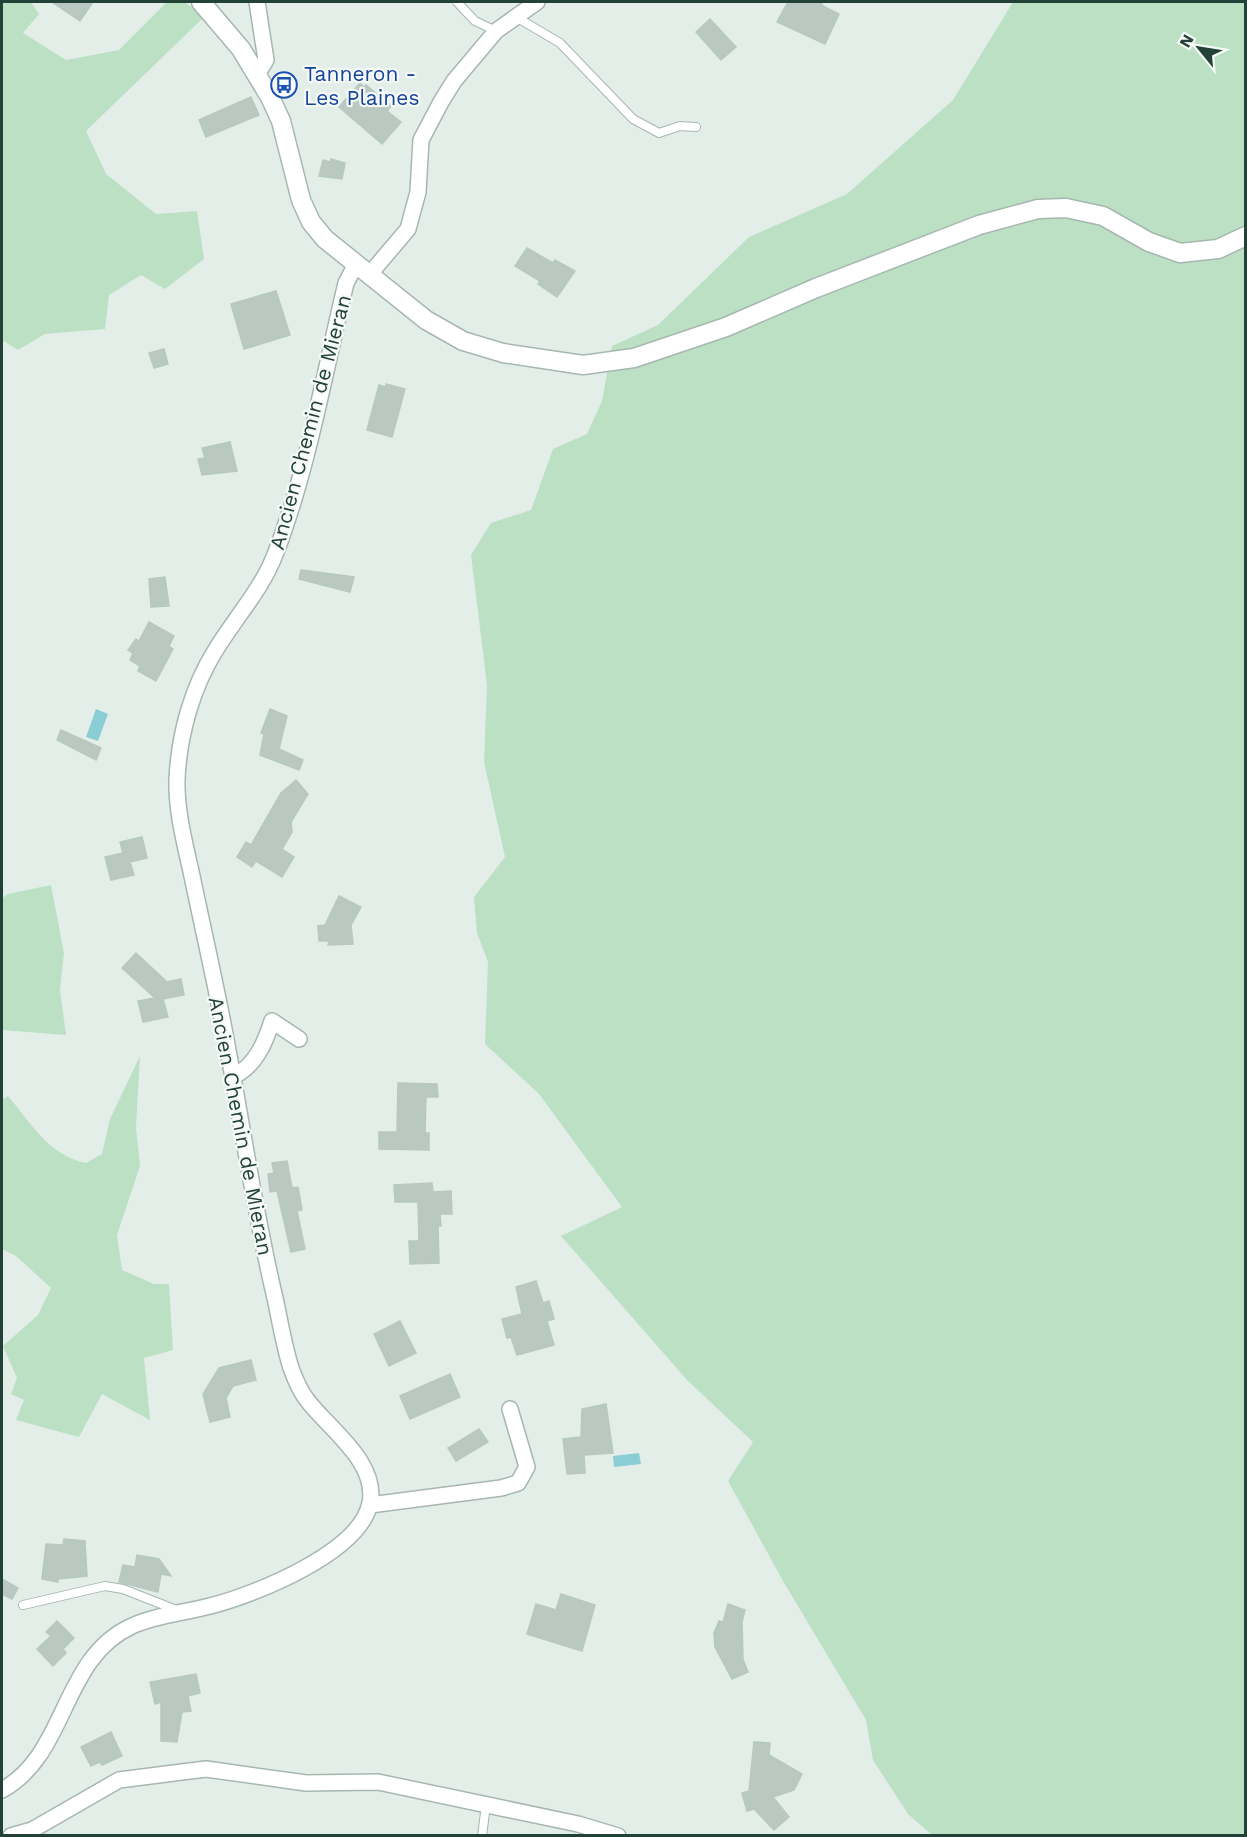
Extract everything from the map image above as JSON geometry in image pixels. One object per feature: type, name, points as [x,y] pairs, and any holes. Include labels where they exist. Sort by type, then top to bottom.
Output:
[{"type":"street","points":[[201,2],[220,22],[258,73],[280,121],[301,200],[311,222],[334,249],[426,320],[463,341],[533,359],[583,365],[634,358],[726,327],[816,288],[979,225],[1038,209],[1066,207],[1103,216],[1149,242],[1180,253],[1218,249],[1245,236]]},
{"type":"street","points":[[257,2],[266,60],[258,73]]},
{"type":"street","name":"Ancien Chemin de Mieran","points":[[370,1505],[370,1479],[360,1461],[303,1395],[290,1366],[258,1230],[232,1077],[181,825],[177,780],[184,728],[197,687],[214,652],[275,557],[313,423],[346,283],[408,229],[418,192],[421,140],[454,81],[496,31],[537,2]]},
{"type":"street","points":[[232,1077],[242,1072],[264,1045],[272,1021],[299,1039]]},
{"type":"street","points":[[2,1791],[18,1781],[38,1762],[68,1697],[88,1666],[110,1640],[130,1626],[213,1606],[271,1585],[311,1565],[338,1547],[359,1525],[370,1505],[518,1483],[526,1467],[510,1409]]},
{"type":"street","points":[[11,1836],[32,1830],[118,1780],[206,1770],[306,1783],[378,1782],[618,1836]]},
{"type":"lane","points":[[457,2],[475,21],[496,31]]},
{"type":"lane","points":[[516,17],[560,43],[633,119],[659,133],[680,126],[696,127]]},
{"type":"lane","points":[[23,1605],[105,1586],[123,1589],[181,1613]]},
{"type":"lane","points":[[482,1836],[486,1805]]},
{"type":"green space","points":[[2,2],[31,2],[39,14],[23,33],[66,60],[119,50],[167,2],[184,2],[205,16],[86,131],[106,174],[156,214],[197,211],[204,259],[165,289],[141,275],[109,295],[105,329],[45,334],[18,350],[2,340]]},
{"type":"green space","points":[[1013,2],[1245,2],[1245,1835],[932,1835],[908,1814],[873,1760],[866,1720],[783,1581],[728,1481],[753,1442],[687,1380],[561,1236],[622,1207],[539,1094],[485,1044],[488,962],[477,933],[474,897],[505,857],[484,762],[487,685],[471,555],[491,523],[531,510],[553,449],[587,434],[602,401],[612,346],[658,325],[749,237],[847,194],[953,100]]},
{"type":"green space","points":[[51,885],[64,953],[60,990],[66,1035],[2,1030],[2,898],[8,894]]},
{"type":"green space","points":[[140,1056],[136,1127],[140,1166],[117,1235],[122,1270],[154,1284],[169,1284],[173,1350],[144,1358],[150,1420],[102,1394],[79,1437],[16,1420],[24,1400],[11,1394],[17,1378],[3,1346],[38,1315],[51,1288],[16,1256],[2,1249],[2,1100],[8,1096],[51,1146],[73,1159],[86,1163],[102,1154],[110,1119]]},
{"type":"water","points":[[96,709],[108,714],[98,741],[86,737]]},
{"type":"water","points":[[639,1453],[641,1464],[614,1467],[613,1456]]},
{"type":"building","points":[[52,2],[93,2],[80,21]]},
{"type":"building","points":[[788,2],[823,2],[821,5],[839,14],[825,44],[777,22]]},
{"type":"building","points":[[710,19],[736,47],[721,60],[696,32]]},
{"type":"building","points":[[360,83],[364,87],[366,85],[391,106],[387,111],[401,122],[382,144],[339,107]]},
{"type":"building","points":[[251,97],[259,115],[206,137],[199,120]]},
{"type":"building","points":[[331,159],[345,163],[342,179],[319,176],[323,160],[330,162]]},
{"type":"building","points":[[527,248],[553,263],[555,260],[575,271],[557,297],[538,284],[540,281],[515,266]]},
{"type":"building","points":[[276,291],[290,335],[244,349],[231,304]]},
{"type":"building","points":[[164,349],[168,364],[154,368],[149,353]]},
{"type":"building","points":[[386,384],[405,389],[392,437],[367,430],[379,385],[386,387]]},
{"type":"building","points":[[230,442],[237,471],[202,475],[198,459],[205,458],[202,448]]},
{"type":"building","points":[[301,570],[354,577],[350,592],[299,579]]},
{"type":"building","points":[[165,577],[169,606],[151,607],[149,579]]},
{"type":"building","points":[[149,622],[174,636],[169,646],[173,649],[156,681],[138,671],[140,666],[130,660],[133,653],[128,650],[136,639],[139,641]]},
{"type":"building","points":[[270,709],[287,716],[279,749],[303,760],[299,770],[260,755],[264,734],[261,733]]},
{"type":"building","points":[[61,730],[101,748],[96,760],[57,740]]},
{"type":"building","points":[[296,780],[308,794],[291,822],[292,832],[282,849],[294,857],[282,877],[256,861],[252,867],[237,857],[246,842],[251,845],[281,793]]},
{"type":"building","points":[[142,837],[147,858],[130,862],[134,875],[111,880],[105,857],[123,853],[120,842]]},
{"type":"building","points":[[339,896],[361,907],[351,925],[353,944],[328,945],[329,941],[319,941],[318,926],[325,925]]},
{"type":"building","points":[[136,953],[167,982],[181,979],[184,995],[163,999],[168,1017],[143,1022],[138,1001],[155,998],[122,968]]},
{"type":"building","points":[[398,1083],[437,1084],[438,1097],[426,1097],[425,1133],[429,1133],[429,1150],[379,1149],[379,1132],[397,1132]]},
{"type":"building","points":[[287,1161],[292,1188],[298,1187],[302,1210],[297,1211],[305,1249],[291,1252],[277,1191],[270,1192],[268,1174],[274,1173],[272,1163]]},
{"type":"building","points":[[432,1183],[433,1192],[451,1191],[452,1214],[440,1214],[441,1226],[438,1226],[439,1263],[410,1264],[409,1241],[419,1241],[418,1202],[395,1202],[394,1185]]},
{"type":"building","points":[[536,1281],[543,1303],[549,1301],[554,1319],[547,1321],[554,1345],[517,1355],[511,1337],[507,1338],[502,1319],[522,1314],[516,1287]]},
{"type":"building","points":[[400,1321],[416,1353],[389,1366],[374,1334]]},
{"type":"building","points":[[251,1360],[256,1380],[233,1386],[226,1398],[230,1417],[210,1422],[203,1394],[219,1368]]},
{"type":"building","points":[[450,1374],[460,1397],[410,1419],[400,1396]]},
{"type":"building","points":[[606,1404],[613,1453],[584,1455],[585,1473],[567,1474],[563,1439],[581,1437],[582,1409]]},
{"type":"building","points":[[479,1429],[488,1442],[456,1461],[448,1448]]},
{"type":"building","points":[[64,1539],[85,1541],[87,1576],[58,1579],[58,1582],[42,1579],[46,1544],[63,1545]]},
{"type":"building","points":[[137,1555],[159,1559],[171,1576],[161,1574],[158,1592],[119,1582],[123,1565],[135,1567]]},
{"type":"building","points":[[2,1579],[18,1588],[12,1599],[2,1594]]},
{"type":"building","points":[[561,1594],[595,1605],[582,1651],[527,1634],[536,1604],[556,1610]]},
{"type":"building","points":[[728,1604],[745,1610],[742,1622],[743,1659],[748,1672],[732,1679],[715,1647],[714,1633],[719,1621],[723,1622]]},
{"type":"building","points":[[57,1621],[74,1638],[63,1649],[66,1653],[53,1666],[37,1649],[51,1636],[46,1632]]},
{"type":"building","points":[[196,1674],[200,1693],[188,1696],[191,1711],[182,1712],[177,1742],[161,1741],[161,1702],[155,1704],[150,1682]]},
{"type":"building","points":[[111,1732],[122,1756],[102,1765],[100,1762],[91,1766],[81,1747]]},
{"type":"building","points":[[754,1742],[770,1743],[769,1755],[802,1774],[794,1790],[773,1797],[789,1817],[774,1830],[754,1809],[747,1811],[742,1793],[749,1791]]},
{"type":"place","name":"Tanneron - Les Plaines","points":[[284,85]]}]
